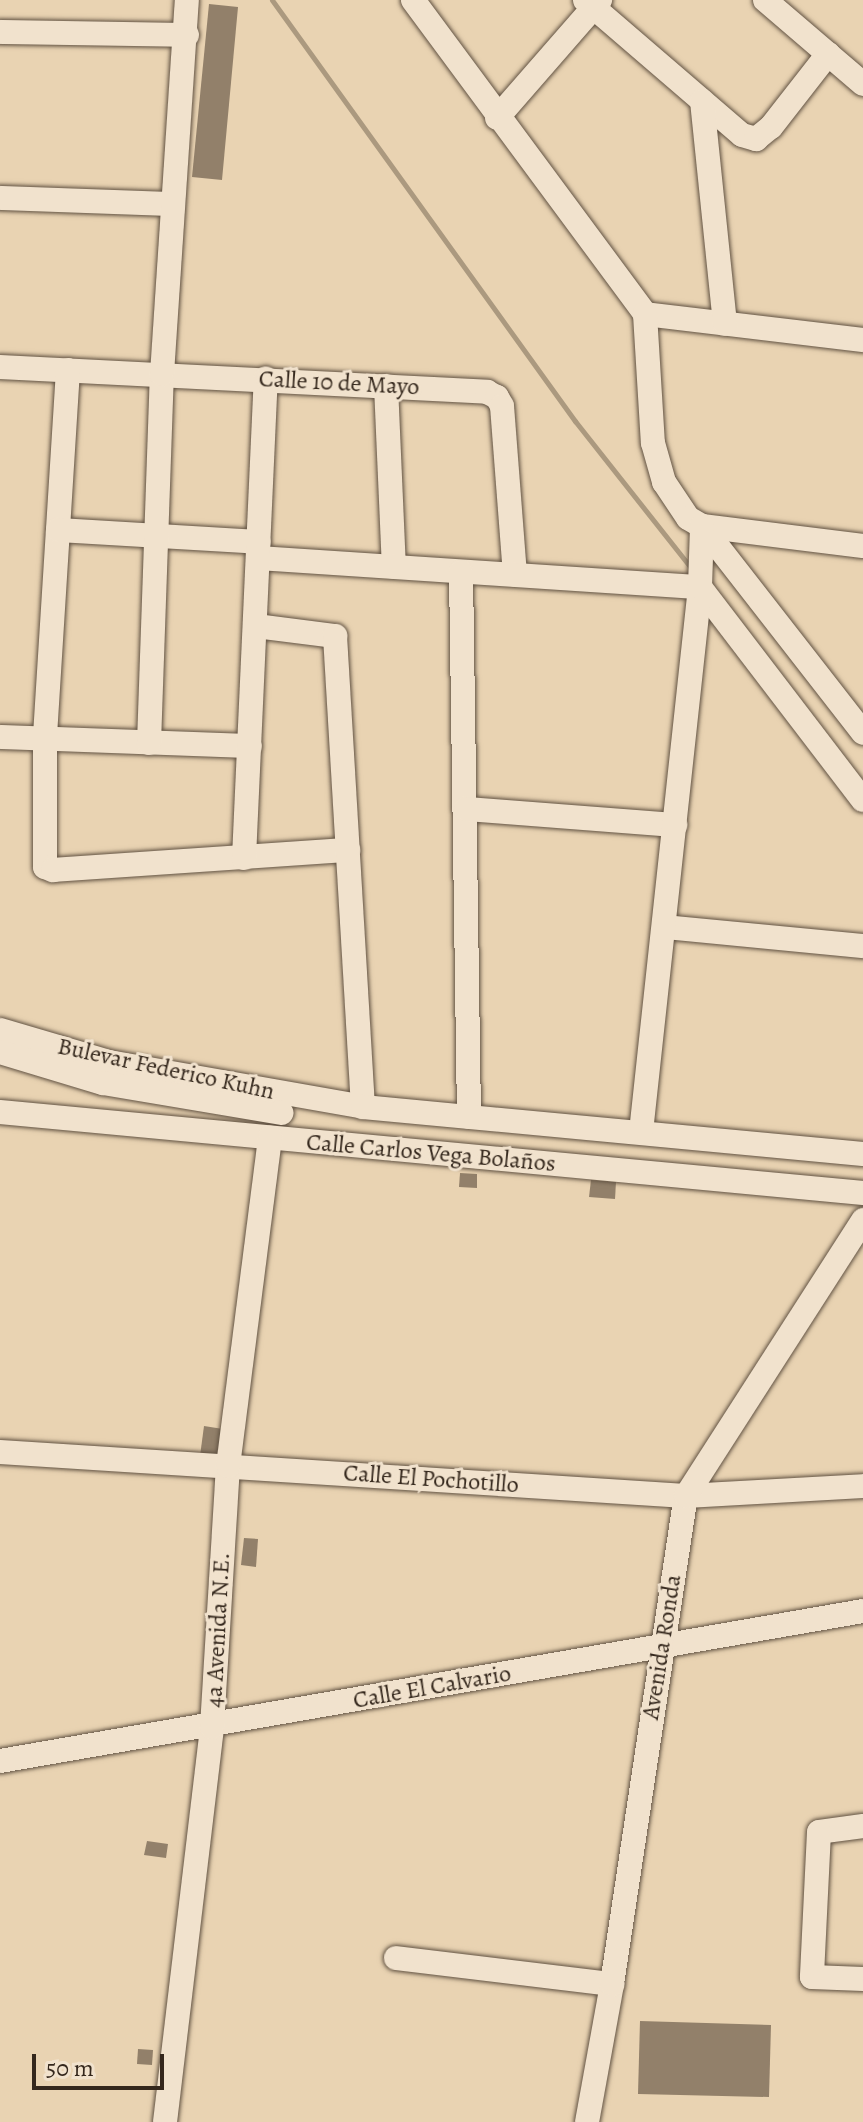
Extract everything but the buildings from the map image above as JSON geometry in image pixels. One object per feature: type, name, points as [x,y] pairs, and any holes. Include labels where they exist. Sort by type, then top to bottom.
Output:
[{"type":"street","points":[[149,743],[162,374],[187,0]]},
{"type":"street","points":[[413,0],[497,118],[645,314],[653,443],[672,498],[863,733]]},
{"type":"street","points":[[765,0],[863,84]]},
{"type":"street","points":[[497,118],[593,3],[742,135],[756,139],[771,127],[828,54]]},
{"type":"street","points":[[0,32],[187,35]]},
{"type":"street","points":[[702,101],[725,324]]},
{"type":"street","points":[[0,198],[172,204]]},
{"type":"street","points":[[645,314],[863,340]]},
{"type":"street","name":"Calle 10 de Mayo","points":[[0,367],[487,392],[497,397],[502,406],[515,575]]},
{"type":"street","points":[[68,370],[45,739],[45,867],[53,870],[348,850]]},
{"type":"street","points":[[244,858],[266,379]]},
{"type":"street","points":[[386,386],[394,567]]},
{"type":"street","points":[[58,530],[158,536],[394,567],[700,584]]},
{"type":"street","points":[[701,536],[863,546]]},
{"type":"street","points":[[641,1132],[700,584],[701,536]]},
{"type":"street","points":[[461,572],[469,1117]]},
{"type":"street","points":[[700,584],[863,800]]},
{"type":"street","points":[[256,626],[335,636],[363,1107]]},
{"type":"street","points":[[0,737],[250,746]]},
{"type":"street","points":[[466,809],[675,825]]},
{"type":"street","points":[[665,927],[863,946]]},
{"type":"street","name":"Bulevar Federico Kuhn","points":[[0,1030],[109,1062],[284,1104]]},
{"type":"street","name":"Bulevar Federico Kuhn","points":[[0,1052],[103,1083],[284,1104]]},
{"type":"street","name":"Calle Carlos Vega Bolaños","points":[[284,1104],[363,1107],[863,1154]]},
{"type":"street","name":"4a Avenida N.E.","points":[[165,2122],[212,1727],[228,1466],[275,1138],[284,1104]]},
{"type":"street","name":"Calle Carlos Vega Bolaños","points":[[0,1112],[863,1193]]},
{"type":"street","name":"Avenida Ronda","points":[[587,2122],[612,1984],[686,1496],[863,1220]]},
{"type":"street","name":"Calle El Pochotillo","points":[[0,1452],[686,1496],[863,1486]]},
{"type":"street","name":"Calle El Calvario","points":[[0,1761],[212,1727],[863,1611]]},
{"type":"street","points":[[863,1826],[819,1832],[812,1977],[863,1979]]},
{"type":"street","points":[[396,1958],[612,1984]]},
{"type":"waterway","points":[[272,0],[575,421],[692,569]]}]
